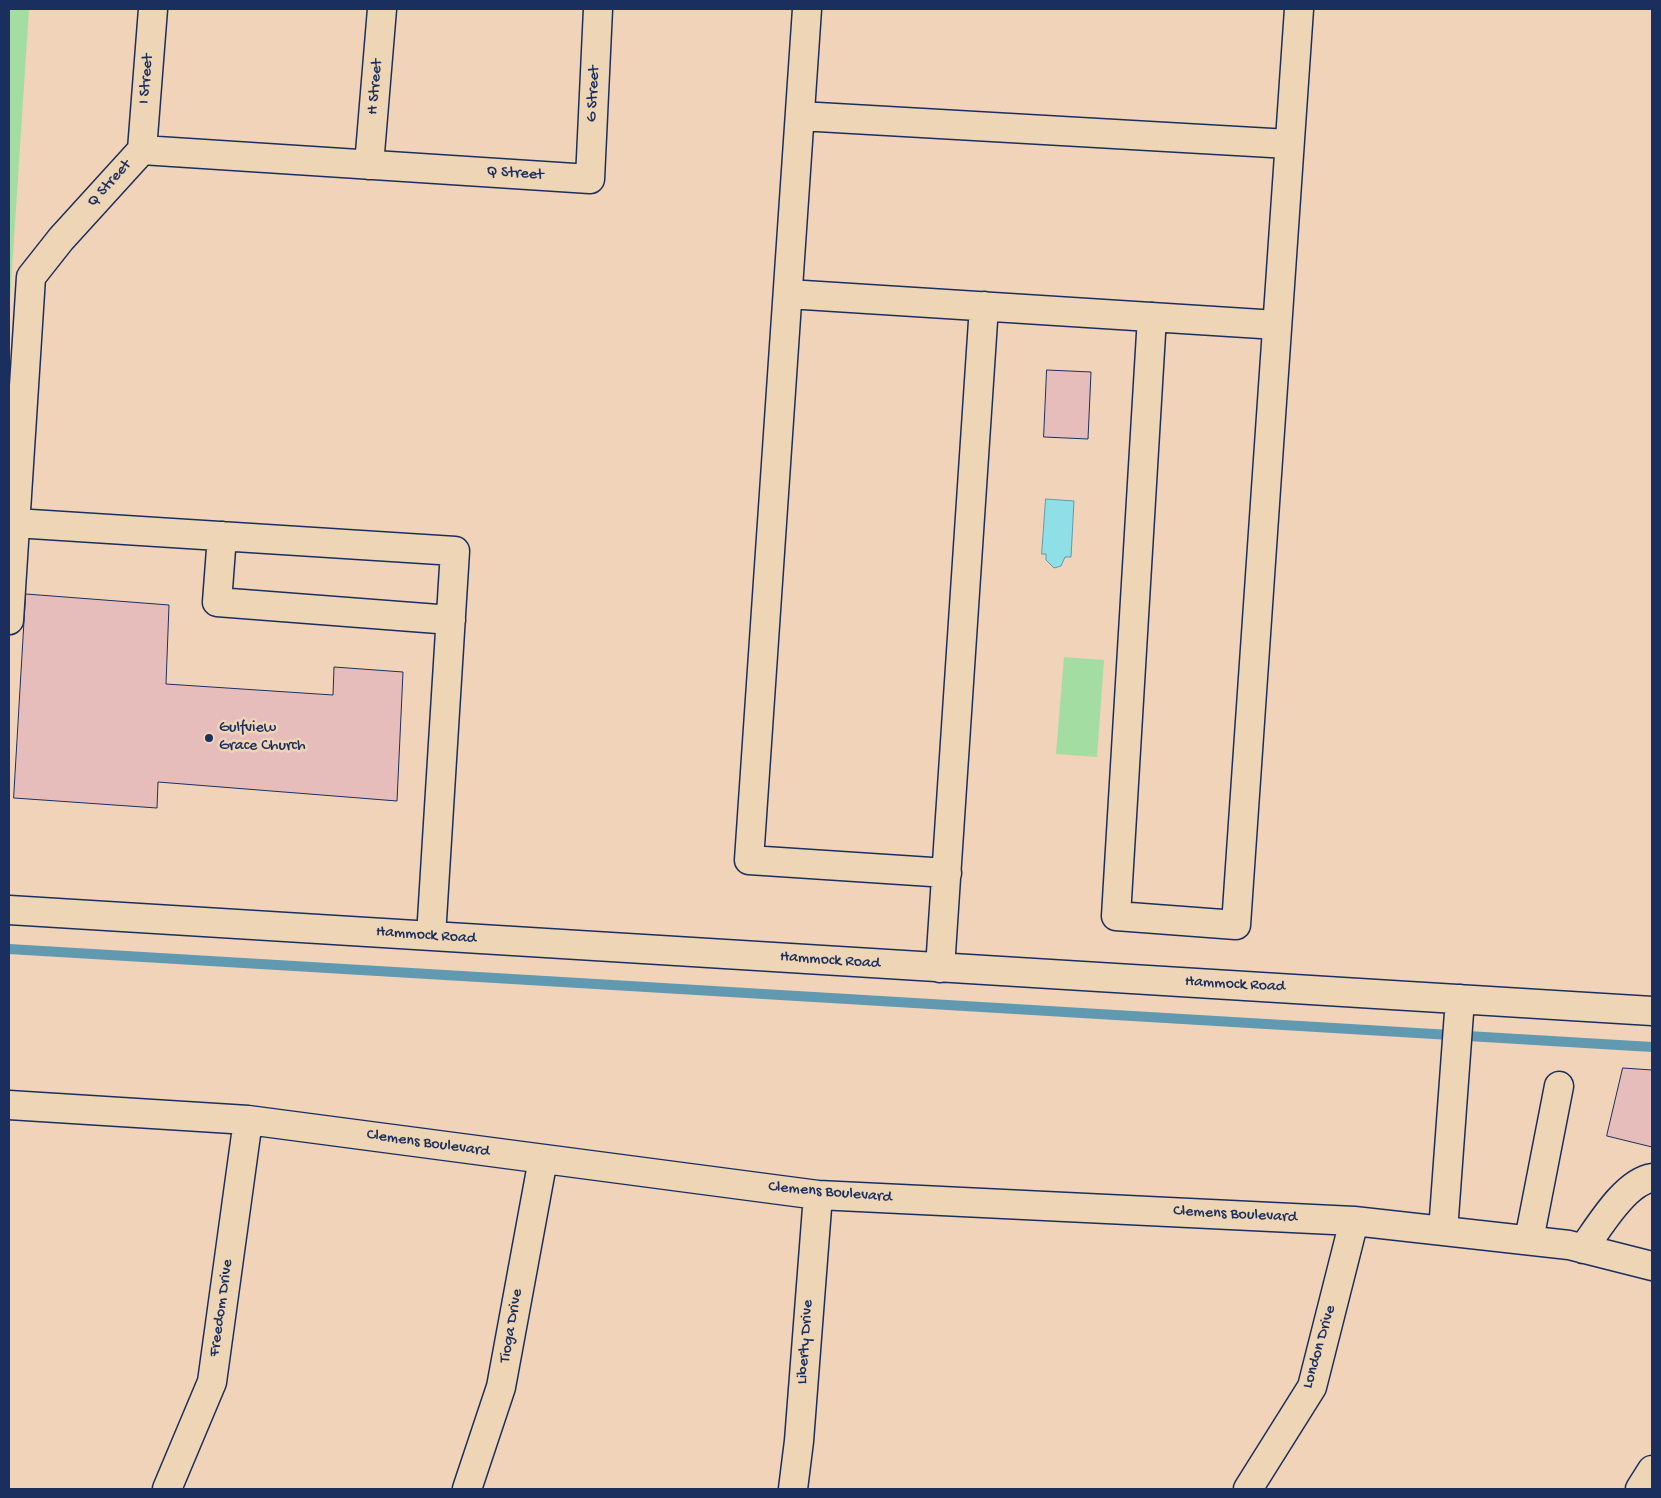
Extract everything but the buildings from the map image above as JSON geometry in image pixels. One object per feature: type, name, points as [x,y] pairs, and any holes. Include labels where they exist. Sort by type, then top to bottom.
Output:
[{"type":"street","name":"I Street","points":[[142,150],[153,9]]},
{"type":"street","name":"H Street","points":[[369,165],[382,9]]},
{"type":"street","name":"G Street","points":[[590,179],[598,9]]},
{"type":"street","points":[[807,9],[749,860],[946,874]]},
{"type":"street","points":[[1152,317],[1116,916],[1236,925],[1298,9]]},
{"type":"street","points":[[800,116],[1289,144]]},
{"type":"street","name":"Q Street","points":[[9,620],[31,276],[61,239],[142,150],[590,179]]},
{"type":"street","points":[[788,294],[1277,325]]},
{"type":"street","points":[[940,968],[984,306]]},
{"type":"street","points":[[15,523],[455,552],[431,936]]},
{"type":"street","points":[[222,536],[216,602],[451,620]]},
{"type":"street","name":"Hammock Road","points":[[9,910],[1652,1011]]},
{"type":"street","points":[[1443,1231],[1460,999]]},
{"type":"street","points":[[1529,1240],[1559,1086]]},
{"type":"street","name":"Clemens Boulevard","points":[[9,1105],[248,1120],[818,1194],[1354,1220],[1569,1245],[1652,1266]]},
{"type":"street","name":"Freedom Drive","points":[[167,1489],[212,1382],[248,1120]]},
{"type":"street","name":"Tioga Drive","points":[[467,1489],[501,1387],[543,1159]]},
{"type":"street","points":[[1582,1249],[1624,1194],[1644,1179],[1652,1178]]},
{"type":"street","name":"Liberty Drive","points":[[793,1489],[799,1441],[818,1194]]},
{"type":"street","name":"London Drive","points":[[1248,1489],[1312,1387],[1354,1220]]},
{"type":"street","points":[[1640,1489],[1652,1470]]},
{"type":"green space","points":[[9,9],[29,9],[9,315]]},
{"type":"green space","points":[[1064,657],[1104,660],[1097,757],[1056,754]]},
{"type":"water","points":[[1046,499],[1074,501],[1071,557],[1065,557],[1061,566],[1054,568],[1046,560],[1046,554],[1042,554]]},
{"type":"waterway","points":[[9,949],[1652,1047]]},
{"type":"place","name":"Gulfview Grace Church","points":[[209,738]]}]
